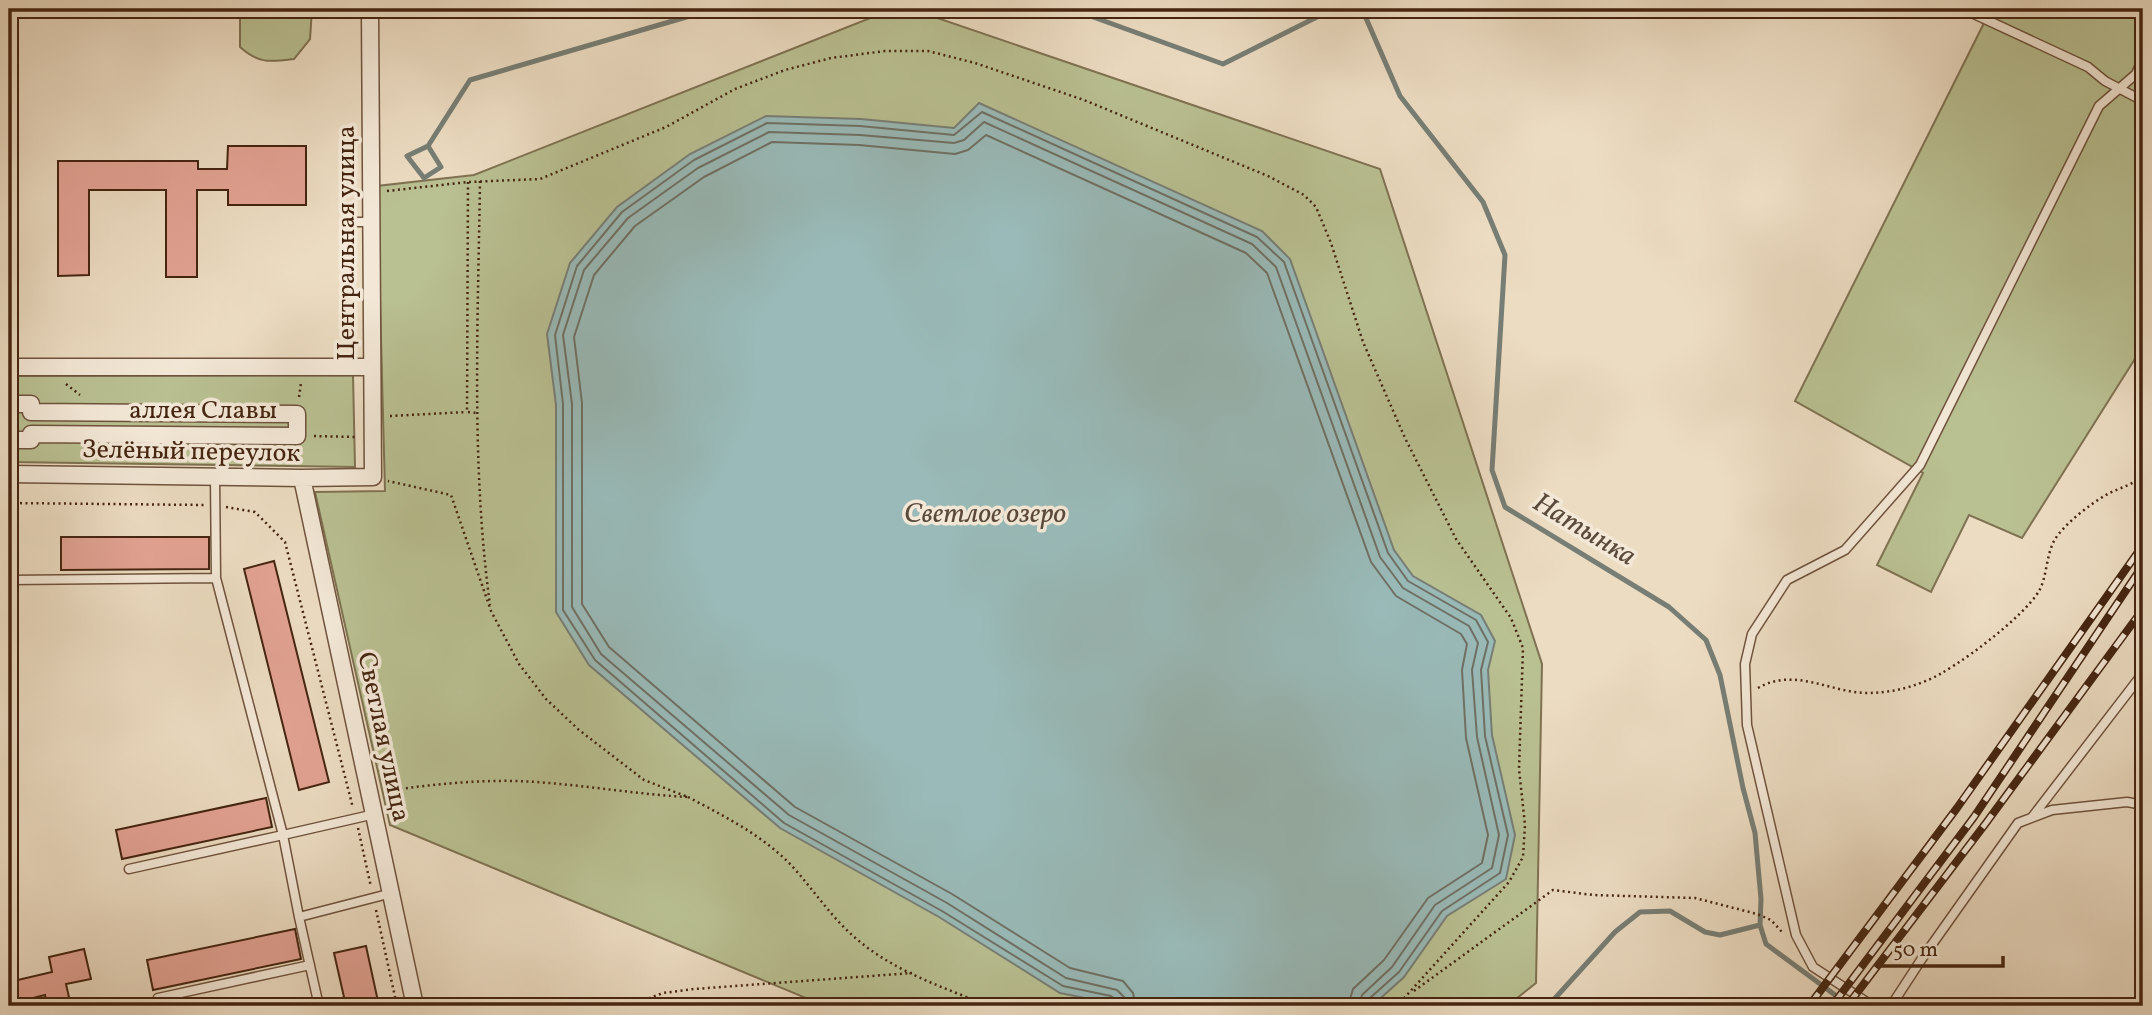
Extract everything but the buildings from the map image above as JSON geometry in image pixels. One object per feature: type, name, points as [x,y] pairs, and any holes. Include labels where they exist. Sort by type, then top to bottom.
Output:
[{"type":"street","name":"Центральная улица","points":[[370,9],[373,477]]},
{"type":"street","points":[[12,367],[371,366]]},
{"type":"street","name":"аллея Славы","points":[[9,404],[31,404],[31,412],[297,414],[294,436],[31,434],[31,440],[9,440]]},
{"type":"street","points":[[31,412],[31,434]]},
{"type":"street","name":"Зелёный переулок","points":[[9,474],[373,477]]},
{"type":"street","name":"Светлая улица","points":[[302,478],[415,1006]]},
{"type":"lane","points":[[1974,14],[2088,67],[2118,89],[2143,102]]},
{"type":"lane","points":[[1872,1006],[1813,967],[1796,935],[1747,725],[1745,664],[1752,634],[1787,580],[1845,550],[1920,465],[2099,106],[2136,74],[2143,58]]},
{"type":"lane","points":[[345,222],[372,222]]},
{"type":"lane","points":[[215,476],[216,578],[282,835],[319,1006]]},
{"type":"lane","points":[[9,580],[216,578]]},
{"type":"lane","points":[[2031,818],[2143,673]]},
{"type":"lane","points":[[1891,1006],[2018,823],[2052,810],[2127,802],[2143,805]]},
{"type":"lane","points":[[129,869],[375,814]]},
{"type":"lane","points":[[299,917],[392,893]]},
{"type":"lane","points":[[158,998],[310,965]]},
{"type":"path","points":[[12,367],[13,9]]},
{"type":"path","points":[[372,192],[468,181],[540,179],[666,127],[735,89],[785,70],[831,58],[885,51],[928,51],[975,63],[1084,100],[1268,176],[1304,195],[1316,207],[1331,243],[1363,342],[1405,438],[1457,539],[1511,618],[1523,648],[1518,769],[1525,825],[1523,857],[1509,882],[1397,1006]]},
{"type":"path","points":[[467,412],[468,181]]},
{"type":"path","points":[[480,181],[477,413],[482,549],[491,611]]},
{"type":"path","points":[[297,414],[304,366]]},
{"type":"path","points":[[372,417],[477,413]]},
{"type":"path","points":[[252,477],[294,436],[372,437]]},
{"type":"path","points":[[1746,703],[1754,691],[1776,680],[1797,680],[1864,693],[1901,691],[1932,678],[1977,649],[2014,619],[2039,591],[2054,541],[2078,515],[2106,495],[2133,485],[2143,476]]},
{"type":"path","points":[[373,477],[451,495],[491,611],[519,664],[546,699],[579,730],[645,780],[688,797],[745,827],[790,864],[834,919],[862,944],[912,973],[989,1006]]},
{"type":"path","points":[[9,503],[215,506],[255,512],[285,542],[356,820],[397,1006]]},
{"type":"path","points":[[370,793],[459,782],[519,782],[688,797]]},
{"type":"path","points":[[1408,995],[1553,890],[1593,895],[1695,898],[1763,917]]},
{"type":"path","points":[[628,1006],[663,993],[694,989],[912,973]]},
{"type":"green space","points":[[240,9],[312,9],[310,39],[294,59],[259,59],[240,47]]},
{"type":"green space","name":"Светлое озеро","points":[[893,9],[911,9],[1380,169],[1542,664],[1536,983],[1507,1006],[825,1006],[390,825],[315,492],[385,491],[377,186],[474,175]]},
{"type":"green space","points":[[1991,9],[2143,9],[2143,346],[2022,538],[1969,515],[1931,592],[1877,565],[1923,473],[1795,401]]},
{"type":"green space","points":[[353,375],[355,467],[9,462],[9,376]]},
{"type":"water","name":"Светлое озеро","points":[[979,103],[1262,231],[1290,259],[1394,550],[1413,576],[1481,615],[1495,641],[1488,670],[1492,735],[1515,835],[1506,879],[1447,916],[1404,977],[1372,1006],[1125,1006],[1060,993],[939,917],[780,828],[589,665],[556,612],[556,405],[547,334],[570,263],[617,207],[690,154],[766,116],[861,119],[954,128]]},
{"type":"waterway","points":[[428,146],[441,167],[424,178],[407,156],[428,146],[470,80],[714,9]]},
{"type":"waterway","points":[[1071,9],[1223,64],[1333,9]]},
{"type":"waterway","name":"Натынка","points":[[1362,9],[1400,96],[1483,202],[1505,255],[1492,470],[1505,507],[1669,607],[1706,640],[1720,675],[1755,833],[1761,899],[1760,925],[1766,944],[1850,1006]]},
{"type":"waterway","points":[[1548,1006],[1615,932],[1640,912],[1670,911],[1705,932],[1720,935],[1760,925]]},
{"type":"railway","points":[[1809,1006],[1957,808],[2143,545]]},
{"type":"railway","points":[[1832,1006],[1974,817],[2143,565]]},
{"type":"railway","points":[[1847,1006],[2143,609]]}]
